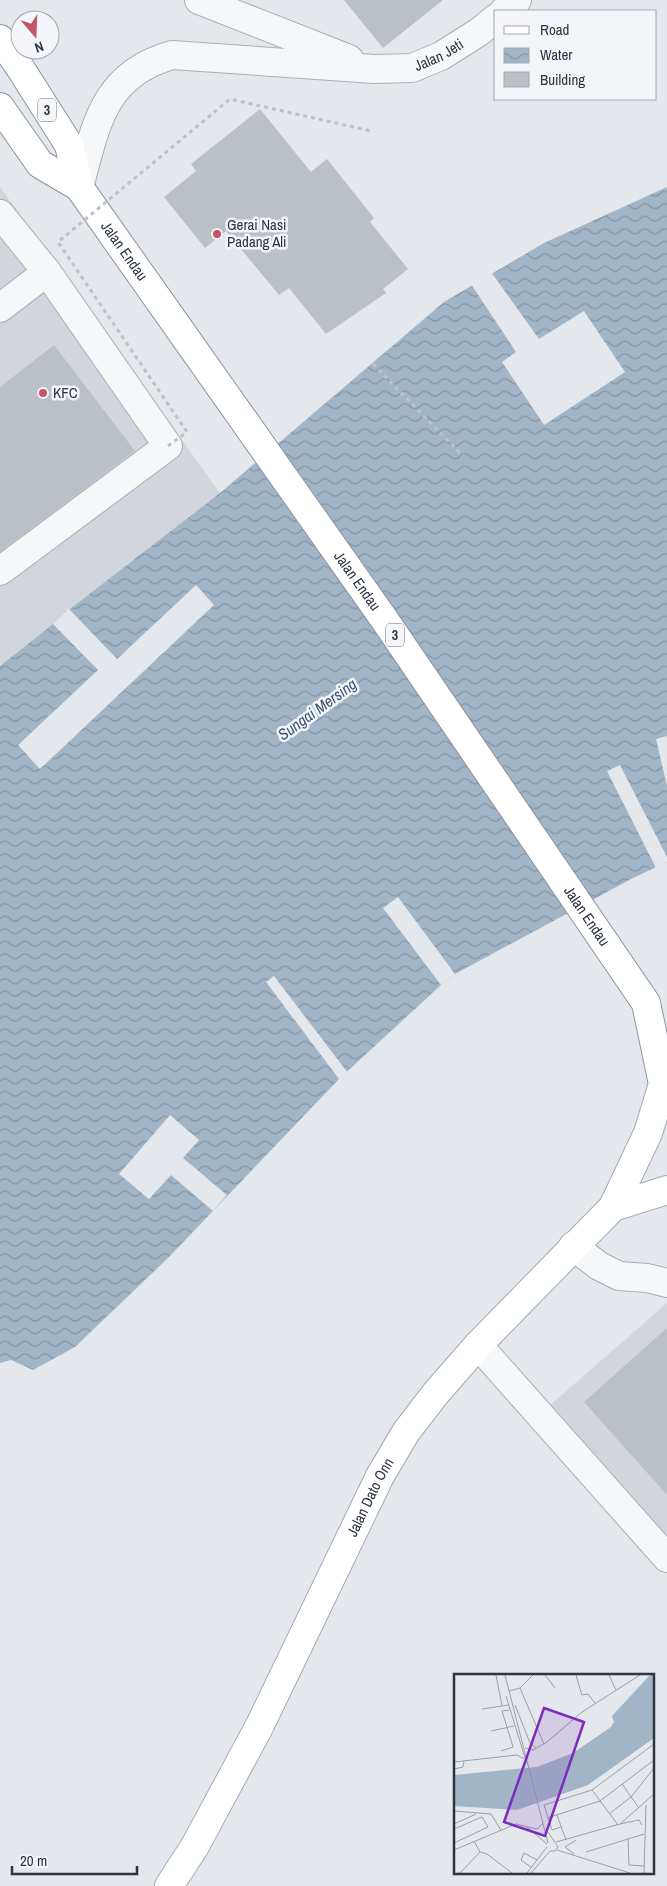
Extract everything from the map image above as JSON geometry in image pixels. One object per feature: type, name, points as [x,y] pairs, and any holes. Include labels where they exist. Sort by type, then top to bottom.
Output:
[{"type":"main road","name":"Jalan Endau","points":[[0,39],[69,145],[80,187],[137,271],[657,1010],[665,1087]]},
{"type":"main road","name":"Jalan Endau","points":[[0,107],[40,164],[80,187]]},
{"type":"main road","points":[[613,1207],[648,1133],[665,1087]]},
{"type":"main road","name":"Jalan Dato Onn","points":[[169,1886],[195,1846],[260,1725],[380,1476],[406,1432],[436,1393],[478,1345],[613,1207],[667,1190]]},
{"type":"street","points":[[199,0],[374,69]]},
{"type":"street","points":[[505,10],[517,0]]},
{"type":"street","name":"Jalan Jeti","points":[[80,187],[99,116],[115,89],[134,72],[152,61],[172,55],[374,69],[412,68],[441,56],[479,32],[494,20]]},
{"type":"street","points":[[0,214],[47,272],[168,446],[0,570]]},
{"type":"street","points":[[0,308],[47,272]]},
{"type":"street","points":[[573,1246],[599,1266],[620,1276],[647,1278],[667,1284]]},
{"type":"street","points":[[478,1345],[667,1558]]},
{"type":"path","points":[[168,446],[187,432],[58,242],[230,99],[371,131]]},
{"type":"path","points":[[372,364],[464,456]]},
{"type":"shaded area","points":[[0,187],[220,493],[70,609],[0,666]]},
{"type":"shaded area","points":[[667,1303],[667,1540],[548,1407]]},
{"type":"water","name":"Sungai Mersing","points":[[667,187],[667,862],[633,878],[455,974],[339,1079],[168,1258],[75,1347],[33,1370],[11,1360],[0,1363],[0,666],[70,609],[220,493],[444,302],[544,243]]},
{"type":"pier","points":[[491,272],[539,339],[584,311],[625,372],[544,425],[502,362],[516,352],[471,284]]},
{"type":"pier","points":[[196,585],[214,605],[40,769],[18,745],[98,670],[53,624],[69,609],[117,659]]},
{"type":"pier","points":[[667,736],[667,786],[656,739]]},
{"type":"pier","points":[[620,765],[667,857],[667,862],[656,868],[607,771]]},
{"type":"pier","points":[[398,897],[455,974],[441,985],[383,908]]},
{"type":"pier","points":[[274,976],[348,1073],[339,1079],[266,982]]},
{"type":"pier","points":[[170,1115],[199,1140],[183,1158],[227,1195],[213,1211],[171,1175],[149,1199],[119,1174]]},
{"type":"building","points":[[344,0],[443,0],[383,48]]},
{"type":"building","points":[[260,109],[311,172],[327,159],[374,218],[370,222],[408,269],[383,289],[386,293],[326,334],[289,288],[279,295],[226,231],[205,248],[164,197],[196,171],[191,164]]},
{"type":"building","points":[[54,345],[135,451],[0,552],[0,387]]},
{"type":"building","points":[[667,1328],[667,1495],[584,1402]]},
{"type":"place","name":"Gerai Nasi Padang Ali","points":[[217,234]]},
{"type":"place","name":"KFC","points":[[43,393]]}]
